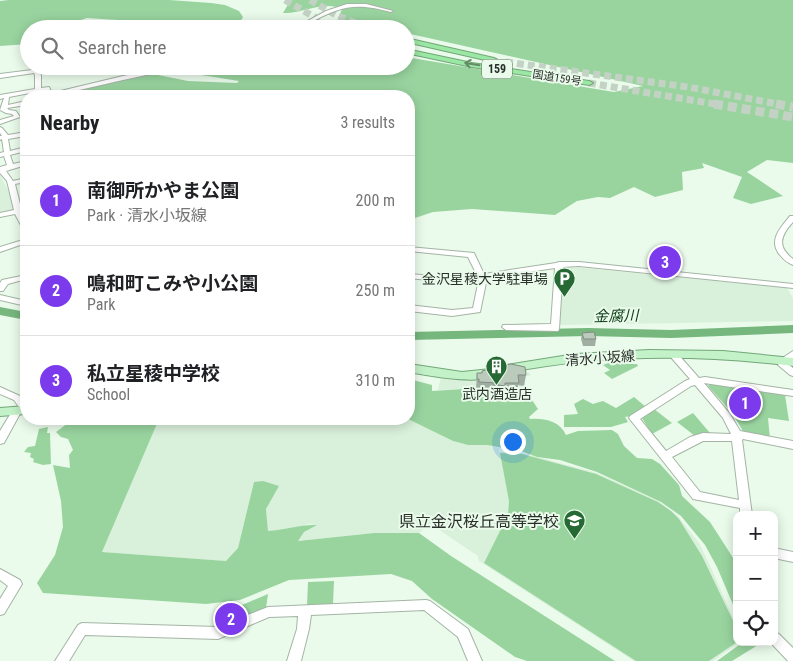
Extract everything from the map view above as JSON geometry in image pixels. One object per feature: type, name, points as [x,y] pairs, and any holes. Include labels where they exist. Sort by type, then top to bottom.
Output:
[{"type":"highway","name":"159","points":[[415,42],[443,50],[506,62]]},
{"type":"highway","name":"国道159号","points":[[415,52],[472,65],[589,83]]},
{"type":"main road","name":"清水小坂線","points":[[415,369],[462,376],[482,375],[544,362],[612,355],[703,354],[790,359]]},
{"type":"main road","points":[[0,412],[20,410]]},
{"type":"street","points":[[111,0],[118,0]]},
{"type":"street","points":[[312,20],[340,5],[368,4],[391,11]]},
{"type":"street","points":[[0,76],[20,74]]},
{"type":"street","points":[[38,75],[38,89]]},
{"type":"street","points":[[75,90],[139,75]]},
{"type":"street","points":[[33,90],[47,88],[48,90]]},
{"type":"street","points":[[2,108],[3,96],[20,93]]},
{"type":"street","points":[[2,108],[20,105]]},
{"type":"street","points":[[2,108],[8,112],[20,110]]},
{"type":"street","points":[[0,122],[17,117],[14,112]]},
{"type":"street","points":[[0,129],[3,137],[3,155],[11,166]]},
{"type":"street","points":[[3,137],[20,135]]},
{"type":"street","points":[[3,155],[20,151]]},
{"type":"street","points":[[1,170],[20,164]]},
{"type":"street","points":[[1,170],[8,175],[20,205]]},
{"type":"street","points":[[12,183],[20,181]]},
{"type":"street","points":[[0,215],[20,210]]},
{"type":"street","points":[[793,218],[779,234],[779,246],[786,258],[793,263]]},
{"type":"street","points":[[0,250],[20,242]]},
{"type":"street","points":[[415,250],[471,255],[483,279],[477,310],[452,313],[415,309]]},
{"type":"street","points":[[506,327],[555,328],[559,264]]},
{"type":"street","points":[[415,277],[446,280],[559,264],[609,266],[793,286]]},
{"type":"street","points":[[0,289],[5,282],[20,278]]},
{"type":"street","points":[[0,298],[20,303]]},
{"type":"street","points":[[674,355],[695,381],[727,416],[737,436],[746,510],[697,496],[634,418],[688,383],[695,381],[705,380],[793,394]]},
{"type":"street","points":[[790,359],[783,365],[793,373]]},
{"type":"street","points":[[0,390],[17,398],[20,404]]},
{"type":"street","points":[[0,440],[20,414]]},
{"type":"street","points":[[665,456],[703,437],[737,436],[793,445]]},
{"type":"street","points":[[778,553],[793,557]]},
{"type":"street","points":[[0,574],[16,584],[0,610]]},
{"type":"street","points":[[62,661],[82,629],[218,634],[268,612],[426,605],[463,633],[475,661]]},
{"type":"street","points":[[294,661],[306,610]]},
{"type":"street","points":[[778,642],[793,657]]},
{"type":"shaded area","points":[[0,175],[11,196],[14,211],[0,214]]},
{"type":"shaded area","points":[[584,268],[787,288],[793,298],[793,321],[558,325],[563,269]]},
{"type":"shaded area","points":[[525,369],[531,375],[524,377],[525,386],[523,388],[525,395],[506,394],[505,397],[494,397],[463,389],[438,390],[441,377]]},
{"type":"shaded area","name":"県立金沢桜丘高等学校","points":[[415,422],[453,441],[468,445],[487,445],[499,448],[499,452],[522,453],[597,473],[658,501],[677,515],[699,543],[733,617],[734,646],[713,661],[634,661],[479,561],[478,556],[435,527],[428,526],[419,533],[374,533],[297,541],[304,532],[316,525],[309,524],[287,530],[268,531],[266,509],[279,486],[254,482],[238,548],[226,561],[102,552],[156,425],[415,425]]},
{"type":"green space","points":[[169,0],[225,5],[239,11],[243,17],[241,20],[118,20],[87,18],[81,20],[20,20],[20,45],[0,46],[0,1]]},
{"type":"green space","points":[[287,0],[793,0],[793,163],[767,160],[747,172],[783,196],[751,204],[733,198],[742,177],[702,163],[704,168],[682,172],[683,190],[655,197],[634,187],[610,198],[598,197],[577,201],[555,215],[472,209],[433,212],[415,218],[415,90],[79,90],[148,75],[188,81],[237,83],[239,81],[201,75],[415,75],[415,59],[614,92],[643,86],[415,35],[415,20],[340,20],[338,19],[342,9],[328,6],[283,13],[289,3]]},
{"type":"green space","points":[[616,360],[626,360],[628,364],[637,364],[638,366],[612,379],[604,373],[610,370],[603,365]]},
{"type":"green space","points":[[415,381],[432,385],[432,391],[463,389],[494,397],[505,397],[505,394],[525,395],[531,399],[538,409],[529,417],[530,419],[551,421],[560,426],[566,435],[578,431],[612,430],[618,434],[624,446],[637,458],[652,459],[660,464],[679,485],[682,496],[710,522],[733,558],[733,605],[717,567],[705,545],[681,516],[661,502],[597,472],[560,460],[537,457],[521,451],[487,445],[468,445],[453,441],[415,422]]},
{"type":"green space","points":[[711,383],[785,395],[789,421],[768,418],[770,439],[744,433],[733,414],[708,386]]},
{"type":"green space","points":[[634,397],[646,407],[631,416],[625,417],[628,422],[611,427],[564,427],[564,415],[578,414],[574,404],[583,399],[593,404],[603,401],[616,408]]},
{"type":"green space","points":[[654,409],[672,423],[652,434],[642,418]]},
{"type":"green space","points":[[693,413],[710,433],[695,436],[677,422]]},
{"type":"green space","points":[[65,425],[156,425],[102,552],[226,561],[238,548],[254,482],[263,481],[279,486],[266,509],[268,531],[317,525],[304,532],[298,541],[374,533],[419,533],[451,556],[615,661],[527,661],[515,657],[432,599],[412,581],[391,574],[289,580],[240,600],[206,604],[43,593],[37,583],[55,555],[63,527],[61,501],[53,465],[70,468],[69,455],[73,450],[68,439],[61,437],[56,432]]},
{"type":"green space","points":[[48,427],[47,433],[50,433],[51,464],[43,465],[33,462],[34,459],[30,457],[31,453],[24,452],[28,447],[35,446],[39,429]]},
{"type":"green space","points":[[500,453],[522,454],[596,474],[658,502],[679,519],[702,556],[733,621],[733,645],[709,661],[636,661],[484,563],[508,515],[509,501]]},
{"type":"green space","points":[[334,581],[333,604],[307,605],[308,582]]},
{"type":"green space","points":[[268,594],[266,608],[218,630],[226,604],[242,605]]},
{"type":"green space","points":[[738,646],[756,646],[732,661],[717,661]]},
{"type":"building","points":[[594,332],[596,339],[584,339],[582,333]]},
{"type":"building","points":[[507,365],[525,367],[526,375],[518,375],[519,383],[505,383],[505,386],[498,385],[498,383],[479,382],[479,379],[477,379],[477,373],[490,369],[507,369]]},
{"type":"waterway","name":"金腐川","points":[[0,311],[20,315]]},
{"type":"waterway","name":"金腐川","points":[[415,336],[588,332],[671,334],[793,329]]},
{"type":"tunnel","points":[[285,0],[320,20]]},
{"type":"tunnel","points":[[310,0],[348,20]]},
{"type":"tunnel","points":[[506,62],[688,87],[783,105]]},
{"type":"tunnel","points":[[589,83],[721,105]]},
{"type":"tunnel","points":[[714,104],[793,117]]},
{"type":"tunnel","points":[[776,104],[793,107]]},
{"type":"place","name":"私立星稜中学校","points":[[665,262]]},
{"type":"place","name":"金沢星稜大学駐車場","points":[[564,298]]},
{"type":"place","name":"武内酒造店","points":[[497,385]]},
{"type":"place","name":"南御所かやま公園","points":[[745,403]]},
{"type":"place","name":"県立金沢桜丘高等学校","points":[[575,540]]},
{"type":"place","name":"鳴和町こみや小公園","points":[[231,619]]}]
